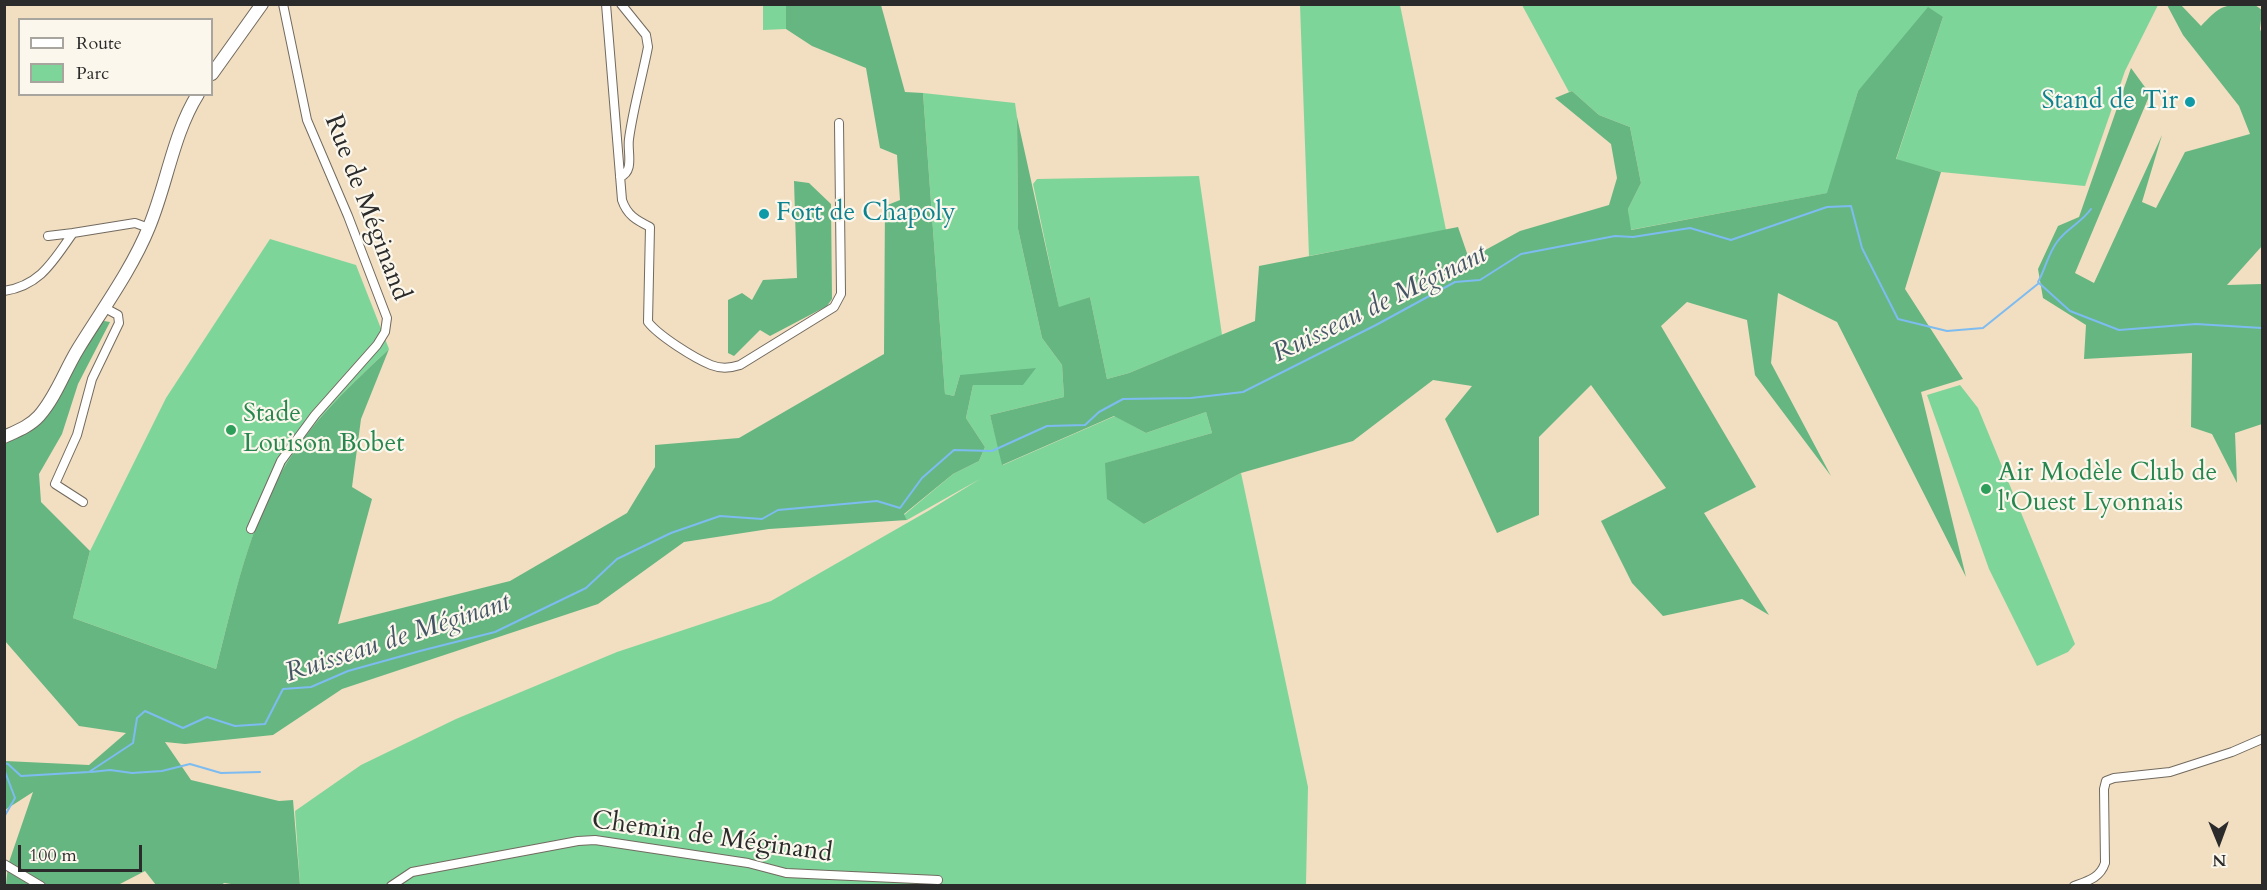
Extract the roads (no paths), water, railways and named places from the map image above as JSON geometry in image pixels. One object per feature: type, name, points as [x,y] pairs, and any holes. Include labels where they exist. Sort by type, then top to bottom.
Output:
[{"type":"street","points":[[213,73],[262,4]]},
{"type":"street","name":"Rue de Méginand","points":[[251,529],[281,461],[315,416],[377,345],[385,332],[387,318],[348,216],[307,120],[284,4]]},
{"type":"street","points":[[606,4],[622,200],[625,209],[632,217],[650,227],[648,322],[656,332],[713,366],[729,368],[740,365],[834,307],[841,294],[839,123]]},
{"type":"street","points":[[620,177],[627,173],[629,167],[628,141],[648,47],[646,36],[621,4]]},
{"type":"street","points":[[4,437],[27,426],[45,409],[79,348],[105,308],[149,228],[180,134],[197,96]]},
{"type":"street","points":[[48,236],[135,223],[149,228]]},
{"type":"street","points":[[4,291],[19,289],[46,272],[73,232]]},
{"type":"street","points":[[84,502],[55,484],[77,435],[92,379],[119,323],[118,315],[105,308]]},
{"type":"street","points":[[2074,885],[2090,880],[2103,869],[2106,781],[2114,778],[2170,772],[2232,752],[2262,739]]},
{"type":"street","name":"Chemin de Méginand","points":[[392,885],[412,873],[578,841],[595,840],[748,863],[786,873],[938,880]]},
{"type":"street","points":[[4,864],[41,885]]},
{"type":"street","name":"Chemin de Méginand","points":[[854,877],[860,885]]},
{"type":"waterway","name":"Ruisseau de Méginant","points":[[4,763],[21,776],[89,772],[133,743],[137,718],[145,711],[183,728],[207,717],[235,726],[265,724],[283,689],[311,687],[348,671],[495,632],[586,588],[617,559],[671,533],[720,516],[762,519],[778,510],[877,501],[900,508],[922,478],[954,450],[992,451],[1047,426],[1085,425],[1099,412],[1123,399],[1191,398],[1243,392],[1455,282],[1480,280],[1521,254],[1615,236],[1633,237],[1690,228],[1731,240],[1827,207],[1851,206],[1862,248],[1898,319],[1947,331],[1983,328],[2039,283],[2070,311],[2119,330],[2196,324],[2262,328]]},
{"type":"waterway","points":[[2038,282],[2057,242],[2091,209]]},
{"type":"waterway","points":[[91,772],[162,771],[190,764],[221,773],[260,772]]},
{"type":"waterway","points":[[4,769],[15,798],[4,817]]},
{"type":"waterway","points":[[4,883],[7,886]]},
{"type":"place","name":"Stand de Tir","points":[[2190,102]]},
{"type":"place","name":"Fort de Chapoly","points":[[764,214]]},
{"type":"place","name":"Stade Louison Bobet","points":[[231,430]]},
{"type":"place","name":"Air Modèle Club de l'Ouest Lyonnais","points":[[1986,489]]}]
